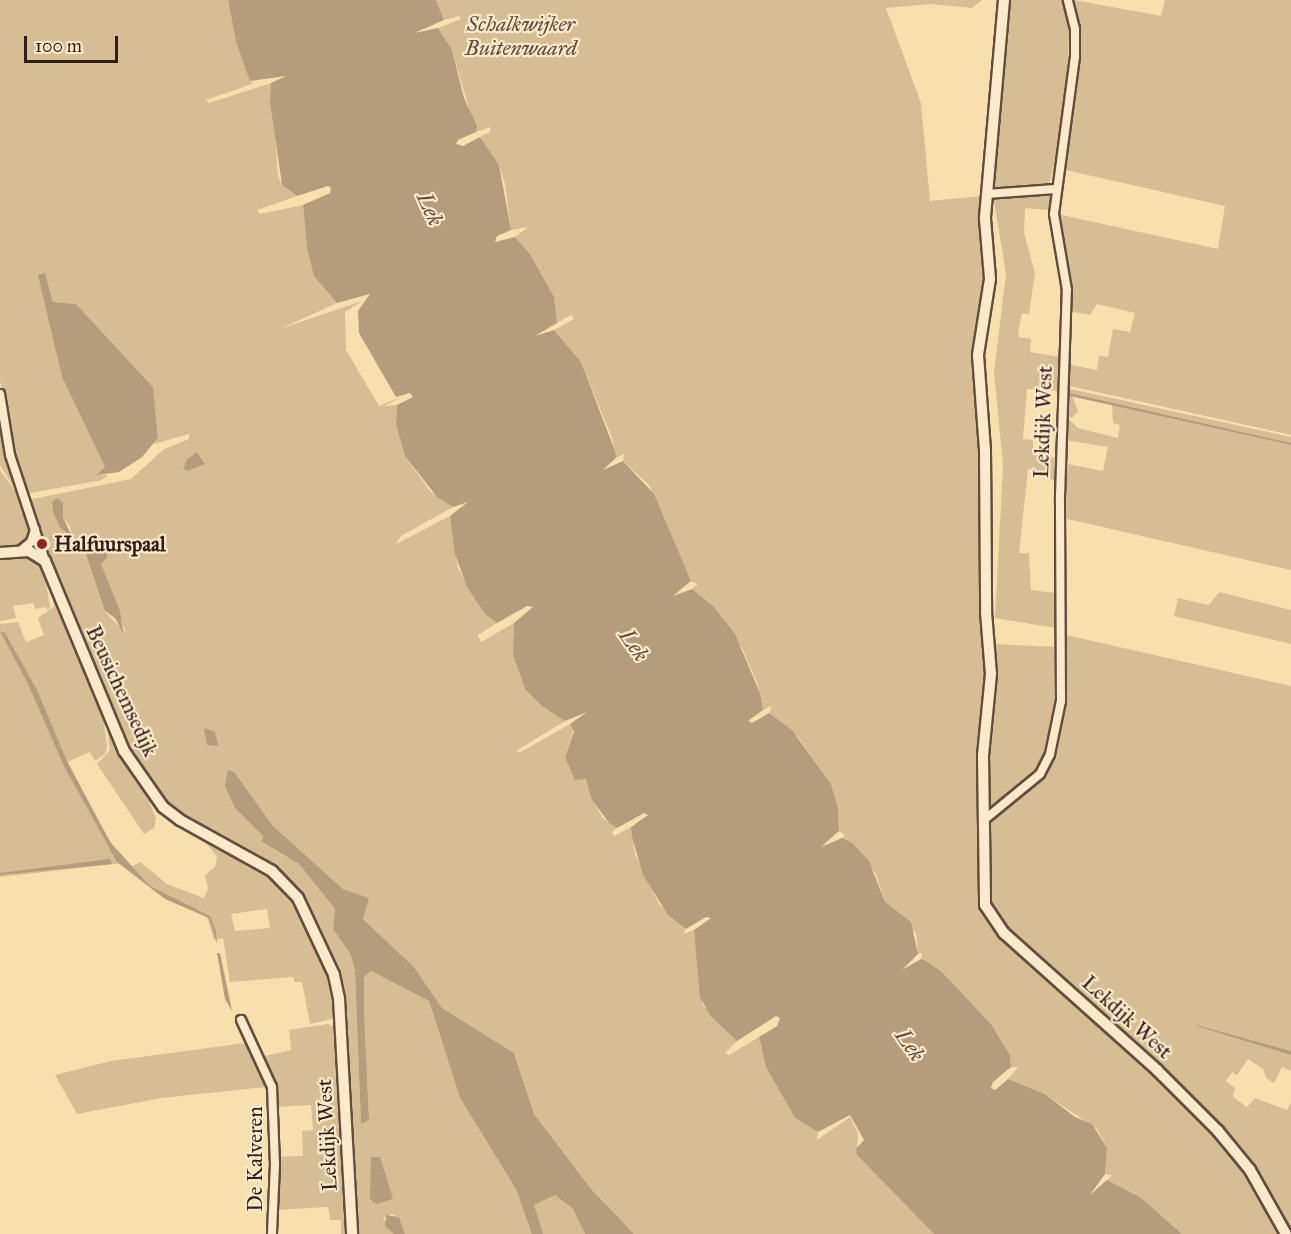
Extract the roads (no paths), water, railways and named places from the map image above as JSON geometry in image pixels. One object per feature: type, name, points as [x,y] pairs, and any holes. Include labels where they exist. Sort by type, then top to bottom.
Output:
[{"type":"street","name":"Lekdijk West","points":[[1004,0],[987,194],[990,279],[978,355],[985,450],[986,612],[991,674],[983,756],[984,889],[994,923],[1158,1070],[1218,1131],[1250,1170],[1286,1234]]},
{"type":"street","name":"Lekdijk West","points":[[984,820],[1046,764],[1061,701],[1060,496],[1067,290],[1058,252],[1055,189],[1071,106],[1075,56],[1074,20],[1068,0]]},
{"type":"street","points":[[987,194],[1055,189]]},
{"type":"street","name":"Beusichemsedijk","points":[[0,394],[10,455],[45,561],[96,691],[124,751],[147,787],[180,820],[272,871],[295,892],[334,975],[342,1035]]},
{"type":"street","points":[[0,554],[21,550],[31,542],[35,528]]},
{"type":"street","points":[[21,550],[45,561]]},
{"type":"street","name":"De Kalveren","points":[[242,1020],[272,1087],[275,1164],[272,1234]]},
{"type":"street","name":"Lekdijk West","points":[[342,1035],[352,1234]]},
{"type":"water","name":"Lek","points":[[228,0],[436,0],[444,20],[414,33],[438,28],[452,50],[464,98],[477,126],[476,132],[458,140],[456,144],[463,146],[480,137],[499,165],[511,230],[497,236],[495,242],[515,237],[530,254],[554,297],[557,323],[535,336],[554,330],[581,362],[615,451],[616,458],[603,470],[623,461],[654,494],[691,581],[673,596],[692,589],[714,607],[735,634],[760,693],[763,710],[748,721],[752,723],[769,713],[792,730],[831,784],[838,808],[839,831],[821,847],[842,838],[852,843],[869,861],[885,902],[911,922],[918,954],[902,970],[921,959],[926,961],[942,972],[991,1024],[1010,1055],[1011,1067],[993,1082],[991,1088],[995,1090],[1008,1079],[1045,1094],[1075,1117],[1092,1124],[1107,1148],[1105,1174],[1090,1195],[1107,1180],[1140,1197],[1182,1234],[934,1234],[857,1155],[856,1149],[864,1140],[850,1115],[818,1132],[795,1118],[766,1067],[759,1037],[777,1026],[780,1018],[776,1016],[737,1041],[710,1015],[700,997],[694,930],[711,918],[706,917],[686,929],[668,915],[643,875],[632,837],[631,827],[648,815],[644,813],[617,828],[610,824],[592,800],[586,779],[575,780],[565,757],[574,731],[570,724],[587,712],[565,721],[542,706],[525,689],[513,655],[514,623],[533,607],[527,606],[497,623],[485,614],[467,587],[455,554],[450,516],[468,502],[453,507],[437,497],[405,456],[396,425],[397,405],[413,397],[410,393],[396,397],[359,333],[358,311],[370,294],[337,303],[314,276],[307,248],[303,205],[330,193],[331,188],[328,186],[297,196],[282,185],[270,102],[271,83],[286,76],[250,81],[236,42]]},
{"type":"water","points":[[45,273],[53,302],[76,304],[153,387],[158,438],[142,457],[119,472],[96,475],[105,467],[62,377],[38,275]]},
{"type":"water","points":[[1070,393],[1291,443],[1291,445],[1070,396]]},
{"type":"water","points":[[197,452],[205,464],[188,471],[183,469],[187,459]]},
{"type":"water","points":[[57,498],[63,502],[63,517],[72,537],[60,528],[53,512],[52,502]]},
{"type":"water","points":[[100,540],[108,557],[101,564],[120,611],[124,635],[115,618],[105,611],[85,552],[91,543]]},
{"type":"water","points":[[0,631],[5,633],[37,690],[66,759],[110,842],[150,886],[210,916],[216,931],[217,944],[209,918],[165,899],[117,862],[64,766],[27,682]]},
{"type":"water","points":[[204,728],[215,732],[218,746],[207,745]]},
{"type":"water","points":[[228,770],[235,773],[273,826],[343,889],[369,898],[363,919],[414,967],[442,1008],[514,1053],[534,1114],[592,1190],[634,1234],[585,1234],[573,1209],[555,1195],[534,1205],[543,1234],[532,1234],[517,1191],[460,1098],[429,1001],[371,971],[364,977],[369,1120],[361,1124],[355,972],[351,955],[333,929],[335,909],[299,864],[262,842],[263,836],[235,808],[225,786]]},
{"type":"water","points":[[110,859],[112,864],[0,875],[0,873]]},
{"type":"water","points":[[217,953],[220,953],[232,1011],[225,999]]},
{"type":"water","points":[[1197,1026],[1291,1051],[1291,1055]]},
{"type":"water","points":[[371,1157],[380,1157],[393,1199],[376,1204],[370,1199]]},
{"type":"water","points":[[386,1215],[399,1217],[405,1234],[394,1234],[385,1226]]},
{"type":"place","name":"Halfuurspaal","points":[[42,544]]},
{"type":"park label","name":"Schalkwijker Buitenwaard","points":[[521,36]]}]
